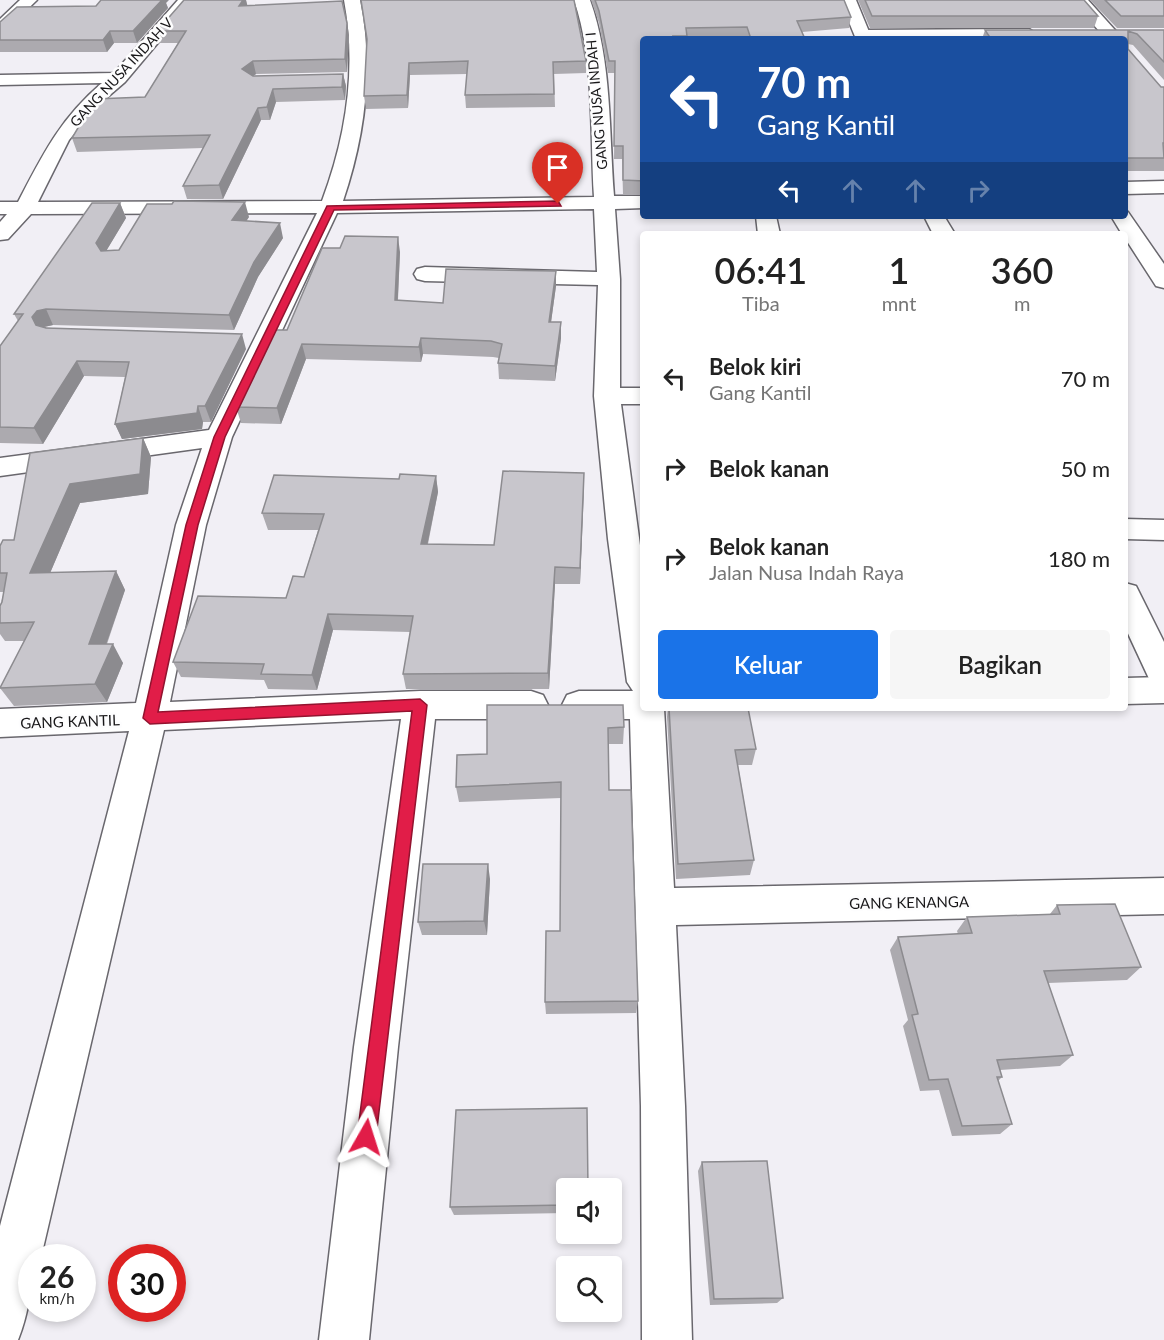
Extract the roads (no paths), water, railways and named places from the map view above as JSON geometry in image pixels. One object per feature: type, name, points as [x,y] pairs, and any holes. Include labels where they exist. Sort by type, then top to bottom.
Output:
[{"type":"street","points":[[0,27],[28,0]]},
{"type":"street","name":"GANG NUSA INDAH V","points":[[0,234],[25,208],[60,139],[91,102],[119,78],[186,0]]},
{"type":"street","points":[[0,1322],[150,718],[192,525],[252,340],[330,207],[345,166],[355,120],[359,35],[352,0]]},
{"type":"street","name":"GANG NUSA INDAH I","points":[[582,0],[590,23],[596,73],[609,279],[608,396],[623,539],[640,655]]},
{"type":"street","points":[[848,0],[863,36]]},
{"type":"street","points":[[1080,0],[1112,36]]},
{"type":"street","points":[[922,36],[1041,34]]},
{"type":"street","points":[[1088,34],[1105,36]]},
{"type":"street","points":[[1119,36],[1132,34]]},
{"type":"street","points":[[0,80],[119,78]]},
{"type":"street","points":[[334,79],[357,79]]},
{"type":"street","points":[[1128,188],[1164,187]]},
{"type":"street","points":[[0,208],[330,207],[640,202]]},
{"type":"street","points":[[133,229],[145,208]]},
{"type":"street","points":[[1124,219],[1155,252],[1164,281]]},
{"type":"street","points":[[425,274],[609,279]]},
{"type":"street","points":[[608,396],[640,396]]},
{"type":"street","points":[[0,467],[219,437]]},
{"type":"street","points":[[1128,529],[1164,530]]},
{"type":"street","points":[[1128,600],[1164,676]]},
{"type":"street","points":[[1128,691],[1164,690]]},
{"type":"street","points":[[344,1340],[376,1047],[420,705]]},
{"type":"street","name":"GANG KANTIL","points":[[0,723],[420,705],[640,707]]},
{"type":"street","points":[[645,711],[663,1106],[667,1340]]},
{"type":"street","name":"GANG KENANGA","points":[[655,908],[1164,896]]}]
